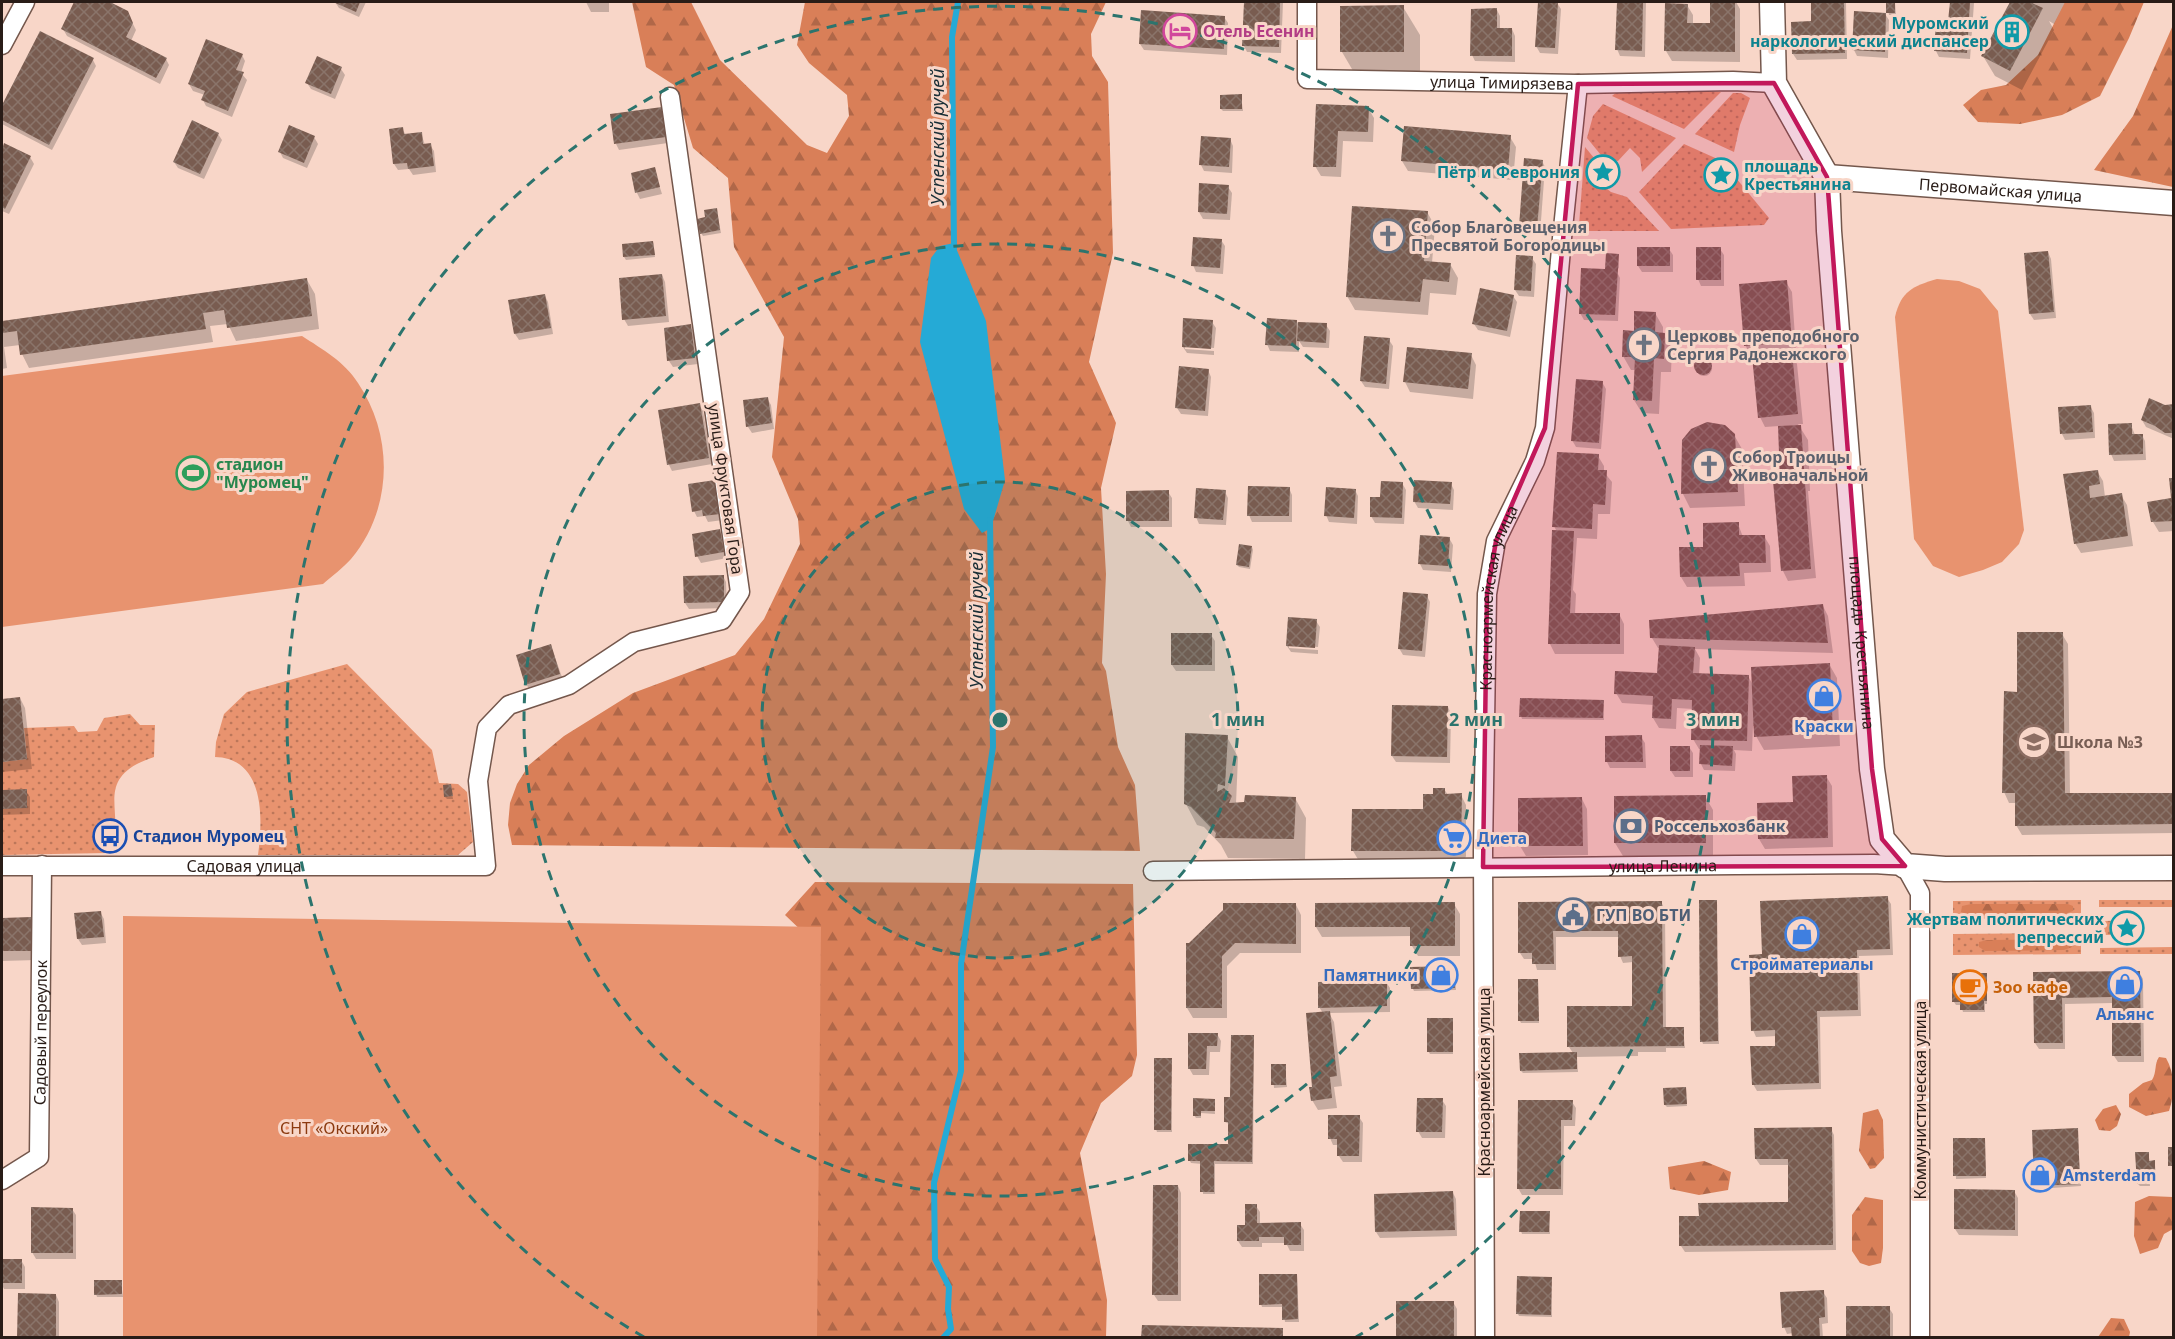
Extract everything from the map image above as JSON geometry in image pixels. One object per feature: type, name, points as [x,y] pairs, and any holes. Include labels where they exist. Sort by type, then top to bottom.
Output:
[{"type":"street","points":[[2,45],[25,2]]},
{"type":"street","name":"улица Тимирязева","points":[[1307,2],[1307,79],[1578,84],[1733,81],[1774,83]]},
{"type":"street","points":[[1772,2],[1774,83],[1827,177]]},
{"type":"street","name":"Красноармейская улица","points":[[1485,1338],[1483,867],[1486,594],[1496,541],[1535,461],[1545,428],[1578,84]]},
{"type":"street","name":"улица Фруктовая Гора","points":[[486,866],[478,781],[487,728],[509,705],[569,685],[634,642],[723,620],[740,592],[670,97]]},
{"type":"street","name":"Первомайская улица","points":[[1827,177],[2174,203]]},
{"type":"street","name":"площадь Крестьянина","points":[[1827,177],[1828,231],[1872,769],[1882,839],[1905,866]]},
{"type":"street","name":"улица Ленина","points":[[1153,871],[1874,864],[1945,869],[2174,868]]},
{"type":"street","name":"Садовый переулок","points":[[2,1180],[39,1157],[42,865]]},
{"type":"street","name":"Садовая улица","points":[[2,866],[486,866]]},
{"type":"street","name":"Коммунистическая улица","points":[[1905,866],[1920,893],[1920,1338]]},
{"type":"highlighted area","points":[[1774,83],[1827,177],[1872,769],[1882,839],[1905,866],[1483,867],[1487,594],[1496,541],[1545,428],[1578,84]]},
{"type":"green space","points":[[632,2],[691,2],[720,60],[807,145],[827,153],[849,116],[847,95],[809,63],[797,45],[805,2],[1106,2],[1091,34],[1092,56],[1108,82],[1113,253],[1089,362],[1116,423],[1101,488],[1106,574],[1102,663],[1106,671],[1118,747],[1135,785],[1140,851],[512,845],[508,825],[510,803],[517,784],[529,765],[564,736],[633,693],[735,655],[764,619],[800,544],[798,519],[772,457],[784,337],[734,247],[728,178],[693,148],[674,85],[646,67]]},
{"type":"green space","points":[[2065,2],[2144,2],[2100,96],[2062,115],[2020,124],[1978,122],[1963,105],[1981,90],[2006,85],[2038,55]]},
{"type":"green space","points":[[2173,25],[2173,187],[2094,170],[2133,116]]},
{"type":"green space","points":[[1619,90],[1721,92],[1684,129],[1612,96]]},
{"type":"green space","points":[[1733,93],[1741,93],[1750,98],[1740,125],[1734,152],[1695,134]]},
{"type":"green space","points":[[1603,104],[1676,138],[1642,172],[1640,158],[1630,148],[1618,161],[1605,160],[1587,138],[1593,116]]},
{"type":"green space","points":[[1684,144],[1722,161],[1769,218],[1764,225],[1671,229],[1639,192]]},
{"type":"green space","points":[[1585,147],[1599,164],[1596,180],[1611,192],[1627,197],[1659,231],[1588,231],[1579,225]]},
{"type":"green space","points":[[1937,279],[1959,281],[1980,289],[1998,311],[2024,530],[2019,544],[2002,562],[1959,577],[1933,566],[1914,539],[1895,317],[1901,301],[1909,291]]},
{"type":"green space","name":"стадион \"Муромец\"","points":[[302,336],[333,356],[353,375],[370,404],[383,449],[384,472],[375,518],[365,539],[348,562],[323,584],[2,627],[2,376]]},
{"type":"green space","points":[[347,664],[432,750],[439,783],[458,784],[467,792],[473,842],[458,855],[258,855],[260,808],[252,779],[244,768],[231,760],[215,757],[216,742],[224,714],[247,692]]},
{"type":"green space","points":[[130,714],[140,725],[155,725],[154,757],[133,766],[121,776],[114,800],[113,840],[107,853],[2,855],[2,762],[27,759],[24,728],[74,726],[78,732],[97,731],[104,718]]},
{"type":"green space","points":[[815,882],[1133,884],[1137,1055],[1132,1076],[1101,1103],[1080,1153],[1107,1300],[1106,1337],[777,1337],[807,936],[785,915]]},
{"type":"green space","points":[[2081,900],[2081,918],[1953,919],[1953,901]]},
{"type":"green space","points":[[2099,900],[2173,900],[2173,907],[2099,907]]},
{"type":"green space","points":[[1971,904],[2068,904],[2073,906],[2073,911],[2065,914],[1970,915],[1961,912],[1962,906]]},
{"type":"green space","name":"СНТ «Окский»","points":[[123,916],[821,927],[817,1337],[123,1337]]},
{"type":"green space","points":[[2142,920],[2142,934],[2104,935],[2104,921]]},
{"type":"green space","points":[[2081,933],[2081,954],[1953,955],[1953,934]]},
{"type":"green space","points":[[1987,940],[2072,940],[2072,947],[2064,950],[1985,951],[1979,947],[1979,942]]},
{"type":"green space","points":[[2173,947],[2173,954],[2100,954],[2100,948]]},
{"type":"green space","points":[[2159,1057],[2166,1058],[2171,1070],[2173,1091],[2171,1104],[2169,1111],[2146,1116],[2129,1107],[2129,1094],[2143,1083],[2152,1080]]},
{"type":"green space","points":[[2116,1105],[2121,1114],[2117,1126],[2110,1131],[2099,1130],[2095,1120],[2103,1109]]},
{"type":"green space","points":[[1878,1109],[1883,1120],[1884,1158],[1875,1168],[1870,1169],[1859,1151],[1863,1113]]},
{"type":"green space","points":[[1704,1161],[1731,1172],[1728,1190],[1699,1195],[1670,1189],[1668,1167]]},
{"type":"green space","points":[[2149,1196],[2173,1197],[2173,1229],[2164,1234],[2158,1248],[2140,1254],[2134,1236],[2135,1202]]},
{"type":"green space","points":[[1865,1197],[1883,1200],[1881,1263],[1869,1266],[1860,1263],[1852,1251],[1852,1215]]},
{"type":"green space","points":[[2111,1318],[2124,1319],[2130,1332],[2129,1337],[2098,1337]]},
{"type":"water","points":[[954,243],[986,321],[1005,480],[991,528],[982,533],[964,509],[920,342],[931,258],[940,246]]},
{"type":"building","points":[[74,2],[110,2],[128,11],[133,23],[126,37],[167,58],[156,78],[61,29]]},
{"type":"building","points":[[333,2],[360,2],[356,12]]},
{"type":"building","points":[[1244,2],[1280,2],[1279,47],[1242,46]]},
{"type":"building","points":[[1538,2],[1558,2],[1555,48],[1535,47]]},
{"type":"building","points":[[1617,2],[1643,2],[1642,51],[1615,50]]},
{"type":"building","points":[[1710,2],[1735,2],[1735,52],[1664,51],[1665,3],[1688,4],[1687,23],[1710,23]]},
{"type":"building","points":[[1811,2],[1844,2],[1845,53],[1792,54],[1791,22],[1811,21]]},
{"type":"building","points":[[1886,2],[1895,2],[1895,13],[1886,13]]},
{"type":"building","points":[[1950,2],[1970,2],[1967,53],[1934,51],[1936,21],[1948,21]]},
{"type":"building","name":"Муромский наркологический диспансер","points":[[2010,2],[2030,2],[2043,8],[2010,71],[1981,56]]},
{"type":"building","points":[[1404,5],[1404,52],[1340,52],[1340,6]]},
{"type":"building","points":[[1497,8],[1497,28],[1512,28],[1512,56],[1470,56],[1471,9]]},
{"type":"building","points":[[1141,10],[1225,16],[1224,49],[1139,44]]},
{"type":"building","points":[[1854,11],[1886,13],[1885,52],[1852,50]]},
{"type":"building","points":[[40,31],[94,58],[49,145],[2,120],[2,105]]},
{"type":"building","points":[[206,39],[243,54],[236,70],[244,72],[228,111],[201,100],[205,91],[188,84]]},
{"type":"building","points":[[317,56],[342,67],[331,94],[305,83]]},
{"type":"building","points":[[1242,94],[1242,109],[1220,109],[1220,95]]},
{"type":"building","points":[[1316,104],[1369,106],[1368,132],[1338,131],[1336,167],[1313,167]]},
{"type":"building","points":[[662,107],[666,137],[614,144],[610,114]]},
{"type":"building","points":[[192,120],[219,133],[200,174],[173,162]]},
{"type":"building","points":[[289,125],[315,136],[304,163],[278,152]]},
{"type":"building","points":[[1404,126],[1511,135],[1508,170],[1401,161]]},
{"type":"building","points":[[403,127],[404,134],[422,132],[423,144],[431,143],[434,166],[408,169],[407,163],[393,164],[389,129]]},
{"type":"building","points":[[1201,136],[1231,138],[1229,167],[1199,165]]},
{"type":"building","points":[[4,143],[31,156],[5,209],[2,207]]},
{"type":"building","points":[[1524,158],[1543,160],[1537,228],[1519,227]]},
{"type":"building","points":[[655,167],[660,187],[635,193],[631,173]]},
{"type":"building","points":[[1199,183],[1229,185],[1227,214],[1198,212]]},
{"type":"building","name":"Собор Благовещения Пресвятой Богородицы","points":[[1352,206],[1428,211],[1424,261],[1451,263],[1449,282],[1423,279],[1420,302],[1346,297]]},
{"type":"building","points":[[717,208],[720,230],[700,234],[697,219],[705,217],[704,210]]},
{"type":"building","points":[[1193,237],[1222,239],[1220,268],[1191,266]]},
{"type":"building","points":[[653,241],[655,255],[623,257],[622,244]]},
{"type":"building","points":[[1637,247],[1670,247],[1670,266],[1637,266]]},
{"type":"building","points":[[1696,247],[1721,247],[1721,280],[1696,280]]},
{"type":"building","points":[[2048,251],[2054,312],[2029,314],[2024,253]]},
{"type":"building","points":[[1606,253],[1619,254],[1615,315],[1579,314],[1581,268],[1605,269]]},
{"type":"building","points":[[1516,255],[1533,256],[1531,291],[1514,290]]},
{"type":"building","points":[[662,274],[666,316],[622,320],[619,278]]},
{"type":"building","points":[[307,278],[312,316],[227,328],[224,310],[203,313],[206,329],[20,355],[17,331],[2,333],[2,321]]},
{"type":"building","points":[[1787,280],[1792,342],[1744,346],[1739,284]]},
{"type":"building","points":[[1480,288],[1514,295],[1507,331],[1472,324]]},
{"type":"building","points":[[545,294],[551,328],[514,334],[508,300]]},
{"type":"building","name":"Церковь преподобного Сергия Радонежского","points":[[1634,311],[1656,312],[1655,332],[1665,333],[1664,359],[1654,358],[1652,401],[1633,400],[1635,357],[1622,357],[1623,330],[1634,331]]},
{"type":"building","points":[[1183,318],[1213,320],[1211,349],[1182,347]]},
{"type":"building","points":[[1267,318],[1297,320],[1296,346],[1265,345]]},
{"type":"building","points":[[1298,322],[1327,323],[1326,343],[1297,341]]},
{"type":"building","points":[[691,324],[695,358],[667,361],[664,328]]},
{"type":"building","points":[[1364,336],[1390,338],[1386,384],[1360,381]]},
{"type":"building","points":[[1407,347],[1472,353],[1468,389],[1403,382]]},
{"type":"building","points":[[1792,352],[1798,414],[1758,418],[1752,356]]},
{"type":"building","points":[[1703,357],[1709,360],[1712,366],[1709,372],[1703,375],[1697,372],[1694,366],[1697,360]]},
{"type":"building","points":[[1179,366],[1209,369],[1205,411],[1175,408]]},
{"type":"building","points":[[1576,379],[1603,381],[1599,443],[1571,441]]},
{"type":"building","points":[[768,397],[772,423],[746,427],[743,400]]},
{"type":"building","points":[[2149,398],[2165,405],[2174,404],[2174,433],[2165,433],[2141,420]]},
{"type":"building","points":[[700,403],[709,458],[667,465],[658,410]]},
{"type":"building","points":[[2091,405],[2093,432],[2060,434],[2058,407]]},
{"type":"building","name":"Собор Троицы Живоначальной","points":[[1707,422],[1725,425],[1735,434],[1738,492],[1681,494],[1682,440],[1691,429]]},
{"type":"building","points":[[2132,423],[2132,434],[2143,434],[2143,454],[2109,455],[2108,424]]},
{"type":"building","points":[[1801,425],[1811,569],[1781,571],[1773,481],[1780,480],[1778,426]]},
{"type":"building","points":[[1557,452],[1599,454],[1598,470],[1607,470],[1605,505],[1593,504],[1592,529],[1552,527]]},
{"type":"building","points":[[2098,470],[2100,484],[2089,486],[2090,498],[2122,493],[2128,536],[2074,544],[2063,474]]},
{"type":"building","points":[[2169,478],[2174,478],[2174,521],[2151,522],[2147,502],[2171,498]]},
{"type":"building","points":[[715,480],[720,514],[703,516],[702,510],[692,512],[688,484]]},
{"type":"building","points":[[1414,480],[1452,482],[1450,504],[1413,502]]},
{"type":"building","points":[[1381,481],[1403,482],[1402,518],[1370,517],[1370,497],[1380,497]]},
{"type":"building","points":[[1248,486],[1290,487],[1289,516],[1247,516]]},
{"type":"building","points":[[1326,487],[1356,489],[1354,518],[1324,516]]},
{"type":"building","points":[[1196,488],[1226,490],[1223,520],[1194,518]]},
{"type":"building","points":[[1169,490],[1169,521],[1126,521],[1126,491]]},
{"type":"building","points":[[1739,522],[1739,535],[1765,535],[1766,563],[1739,563],[1740,576],[1680,577],[1679,547],[1703,547],[1703,523]]},
{"type":"building","points":[[720,529],[724,552],[695,557],[692,534]]},
{"type":"building","points":[[1552,530],[1574,531],[1570,613],[1620,613],[1620,644],[1548,644]]},
{"type":"building","points":[[1420,535],[1450,537],[1448,566],[1418,564]]},
{"type":"building","points":[[1239,544],[1252,546],[1249,567],[1236,565]]},
{"type":"building","points":[[724,575],[724,602],[684,603],[683,576]]},
{"type":"building","points":[[1403,592],[1428,594],[1422,651],[1398,649]]},
{"type":"building","points":[[1823,604],[1828,643],[1650,638],[1649,620]]},
{"type":"building","points":[[1288,617],[1317,619],[1315,648],[1286,646]]},
{"type":"building","name":"Школа №3","points":[[2017,632],[2063,632],[2065,793],[2174,793],[2174,824],[2015,826],[2015,793],[2002,793],[2004,691],[2017,692]]},
{"type":"building","points":[[1171,633],[1212,633],[1212,665],[1171,665]]},
{"type":"building","points":[[551,644],[560,674],[525,685],[516,655]]},
{"type":"building","points":[[1659,645],[1695,647],[1693,673],[1749,675],[1747,741],[1691,740],[1692,700],[1672,699],[1671,719],[1652,718],[1653,696],[1614,694],[1615,671],[1657,673]]},
{"type":"building","points":[[1830,663],[1833,733],[1754,737],[1751,667]]},
{"type":"building","points":[[20,697],[27,759],[2,762],[2,699]]},
{"type":"building","points":[[1520,698],[1604,700],[1603,718],[1519,717]]},
{"type":"building","points":[[1392,705],[1448,706],[1447,757],[1391,756]]},
{"type":"building","points":[[1185,733],[1228,735],[1225,786],[1218,784],[1217,792],[1224,788],[1232,796],[1229,803],[1244,802],[1245,795],[1296,797],[1294,839],[1215,838],[1216,833],[1191,807],[1184,804]]},
{"type":"building","points":[[1642,735],[1643,762],[1605,762],[1605,736]]},
{"type":"building","points":[[1700,745],[1733,746],[1732,766],[1699,764]]},
{"type":"building","points":[[1670,746],[1690,746],[1690,771],[1670,771]]},
{"type":"building","points":[[1827,775],[1828,838],[1758,839],[1757,803],[1793,802],[1792,776]]},
{"type":"building","points":[[451,784],[453,796],[444,797],[443,785]]},
{"type":"building","points":[[1433,788],[1445,788],[1445,794],[1462,793],[1461,846],[1459,849],[1455,851],[1351,851],[1352,809],[1423,809],[1423,794],[1433,794]]},
{"type":"building","points":[[27,789],[27,808],[2,809],[2,790]]},
{"type":"building","points":[[1706,795],[1706,843],[1614,843],[1614,796]]},
{"type":"building","points":[[1582,797],[1583,846],[1518,846],[1518,798]]},
{"type":"building","points":[[1888,896],[1890,949],[1857,950],[1858,1010],[1817,1011],[1819,1083],[1752,1085],[1750,1046],[1775,1046],[1775,1030],[1751,1031],[1749,955],[1762,954],[1760,901]]},
{"type":"building","points":[[1699,900],[1717,900],[1718,1041],[1700,1042]]},
{"type":"building","points":[[1662,901],[1663,1027],[1684,1027],[1684,1046],[1567,1047],[1567,1006],[1632,1006],[1632,956],[1618,957],[1618,931],[1553,931],[1554,964],[1532,964],[1532,953],[1518,953],[1518,902]]},
{"type":"building","points":[[1455,902],[1455,946],[1410,946],[1410,927],[1315,927],[1315,903]]},
{"type":"building","points":[[1223,903],[1296,903],[1296,944],[1235,943],[1222,956],[1222,1008],[1186,1008],[1186,943],[1189,943],[1223,910]]},
{"type":"building","points":[[101,911],[104,937],[77,939],[74,913]]},
{"type":"building","points":[[31,917],[32,951],[2,951],[2,918]]},
{"type":"building","points":[[1454,966],[1455,988],[1411,989],[1410,967]]},
{"type":"building","points":[[2140,971],[2141,1056],[2112,1056],[2112,997],[2062,998],[2063,1043],[2034,1043],[2033,972]]},
{"type":"building","name":"Зоо кафе","points":[[1952,973],[1987,973],[1987,1001],[1984,1001],[1984,1010],[1960,1010],[1960,1002],[1952,1002]]},
{"type":"building","points":[[1518,979],[1538,979],[1539,1021],[1518,1021]]},
{"type":"building","points":[[1387,980],[1387,1006],[1318,1008],[1318,982]]},
{"type":"building","points":[[1330,1011],[1337,1076],[1330,1077],[1332,1098],[1311,1101],[1306,1013]]},
{"type":"building","points":[[1427,1018],[1453,1018],[1453,1052],[1427,1052]]},
{"type":"building","points":[[1188,1033],[1218,1033],[1217,1046],[1207,1046],[1206,1069],[1188,1069]]},
{"type":"building","points":[[1231,1035],[1254,1035],[1252,1162],[1214,1161],[1214,1192],[1200,1192],[1200,1161],[1188,1161],[1188,1144],[1228,1144],[1228,1122],[1224,1122],[1224,1097],[1230,1097]]},
{"type":"building","points":[[1577,1052],[1577,1069],[1520,1071],[1519,1053]]},
{"type":"building","points":[[1154,1058],[1172,1058],[1171,1130],[1154,1130]]},
{"type":"building","points":[[1271,1064],[1286,1064],[1286,1085],[1271,1085]]},
{"type":"building","points":[[1686,1087],[1687,1104],[1664,1105],[1663,1088]]},
{"type":"building","points":[[1193,1098],[1215,1099],[1215,1111],[1201,1111],[1201,1116],[1193,1116]]},
{"type":"building","points":[[1417,1098],[1443,1098],[1442,1132],[1416,1132]]},
{"type":"building","points":[[1518,1100],[1573,1100],[1572,1120],[1561,1120],[1561,1189],[1517,1189]]},
{"type":"building","points":[[1328,1115],[1360,1115],[1359,1156],[1337,1156],[1337,1139],[1328,1139]]},
{"type":"building","points":[[1832,1127],[1833,1245],[1679,1246],[1679,1216],[1699,1216],[1698,1203],[1788,1202],[1788,1159],[1755,1159],[1754,1128]]},
{"type":"building","points":[[2078,1128],[2080,1184],[2034,1186],[2032,1130]]},
{"type":"building","points":[[1953,1138],[1985,1138],[1986,1176],[1953,1176]]},
{"type":"building","points":[[2168,1147],[2174,1147],[2174,1166],[2168,1166]]},
{"type":"building","points":[[2135,1152],[2149,1152],[2149,1161],[2155,1160],[2155,1174],[2149,1174],[2149,1183],[2137,1184]]},
{"type":"building","points":[[1153,1185],[1178,1185],[1178,1295],[1152,1295]]},
{"type":"building","points":[[1954,1189],[2015,1190],[2015,1230],[1954,1229]]},
{"type":"building","points":[[1453,1191],[1455,1230],[1375,1232],[1374,1194]]},
{"type":"building","points":[[1245,1204],[1257,1204],[1257,1223],[1301,1222],[1301,1245],[1284,1245],[1284,1237],[1259,1237],[1259,1241],[1237,1241],[1237,1225],[1245,1225]]},
{"type":"building","points":[[31,1207],[73,1208],[73,1253],[31,1253]]},
{"type":"building","points":[[1520,1211],[1550,1211],[1549,1232],[1519,1232]]},
{"type":"building","points":[[2,1259],[22,1259],[22,1283],[2,1283]]},
{"type":"building","points":[[1259,1274],[1297,1274],[1298,1319],[1282,1320],[1282,1304],[1259,1305]]},
{"type":"building","points":[[1517,1276],[1552,1277],[1551,1315],[1516,1314]]},
{"type":"building","points":[[94,1280],[122,1280],[122,1294],[94,1295]]},
{"type":"building","points":[[1824,1290],[1825,1317],[1819,1318],[1820,1338],[1792,1338],[1791,1327],[1782,1328],[1780,1292]]},
{"type":"building","points":[[18,1293],[56,1294],[56,1338],[17,1338]]},
{"type":"building","points":[[1396,1301],[1454,1301],[1454,1337],[1396,1337]]},
{"type":"building","points":[[1846,1306],[1890,1306],[1890,1338],[1846,1338]]},
{"type":"building","points":[[1142,1325],[1283,1328],[1283,1338],[1141,1338]]},
{"type":"waterway","name":"Успенский ручей","points":[[954,249],[952,37],[958,2]]},
{"type":"waterway","name":"Успенский ручей","points":[[943,1338],[951,1329],[948,1309],[949,1287],[935,1259],[934,1183],[961,1071],[961,964],[993,747],[990,520]]},
{"type":"place","name":"Отель Есенин","points":[[1180,31]]},
{"type":"place","name":"Муромский наркологический диспансер","points":[[2012,32]]},
{"type":"place","name":"Пётр и Феврония","points":[[1603,172]]},
{"type":"place","name":"площадь Крестьянина","points":[[1721,175]]},
{"type":"place","name":"Собор Благовещения Пресвятой Богородицы","points":[[1388,236]]},
{"type":"place","name":"Церковь преподобного Сергия Радонежского","points":[[1644,345]]},
{"type":"place","name":"Собор Троицы Живоначальной","points":[[1709,466]]},
{"type":"place","name":"стадион \"Муромец\"","points":[[193,473]]},
{"type":"place","name":"Краски","points":[[1824,696]]},
{"type":"place","name":"Школа №3","points":[[2034,742]]},
{"type":"place","name":"Россельхозбанк","points":[[1631,826]]},
{"type":"place","name":"Стадион Муромец","points":[[110,836]]},
{"type":"place","name":"Диета","points":[[1454,838]]},
{"type":"place","name":"ГУП ВО БТИ","points":[[1573,915]]},
{"type":"place","name":"Жертвам политических репрессий","points":[[2127,928]]},
{"type":"place","name":"Стройматериалы","points":[[1802,934]]},
{"type":"place","name":"Памятники","points":[[1441,975]]},
{"type":"place","name":"Альянс","points":[[2125,984]]},
{"type":"place","name":"Зоо кафе","points":[[1970,987]]},
{"type":"place","name":"Amsterdam","points":[[2040,1175]]}]
